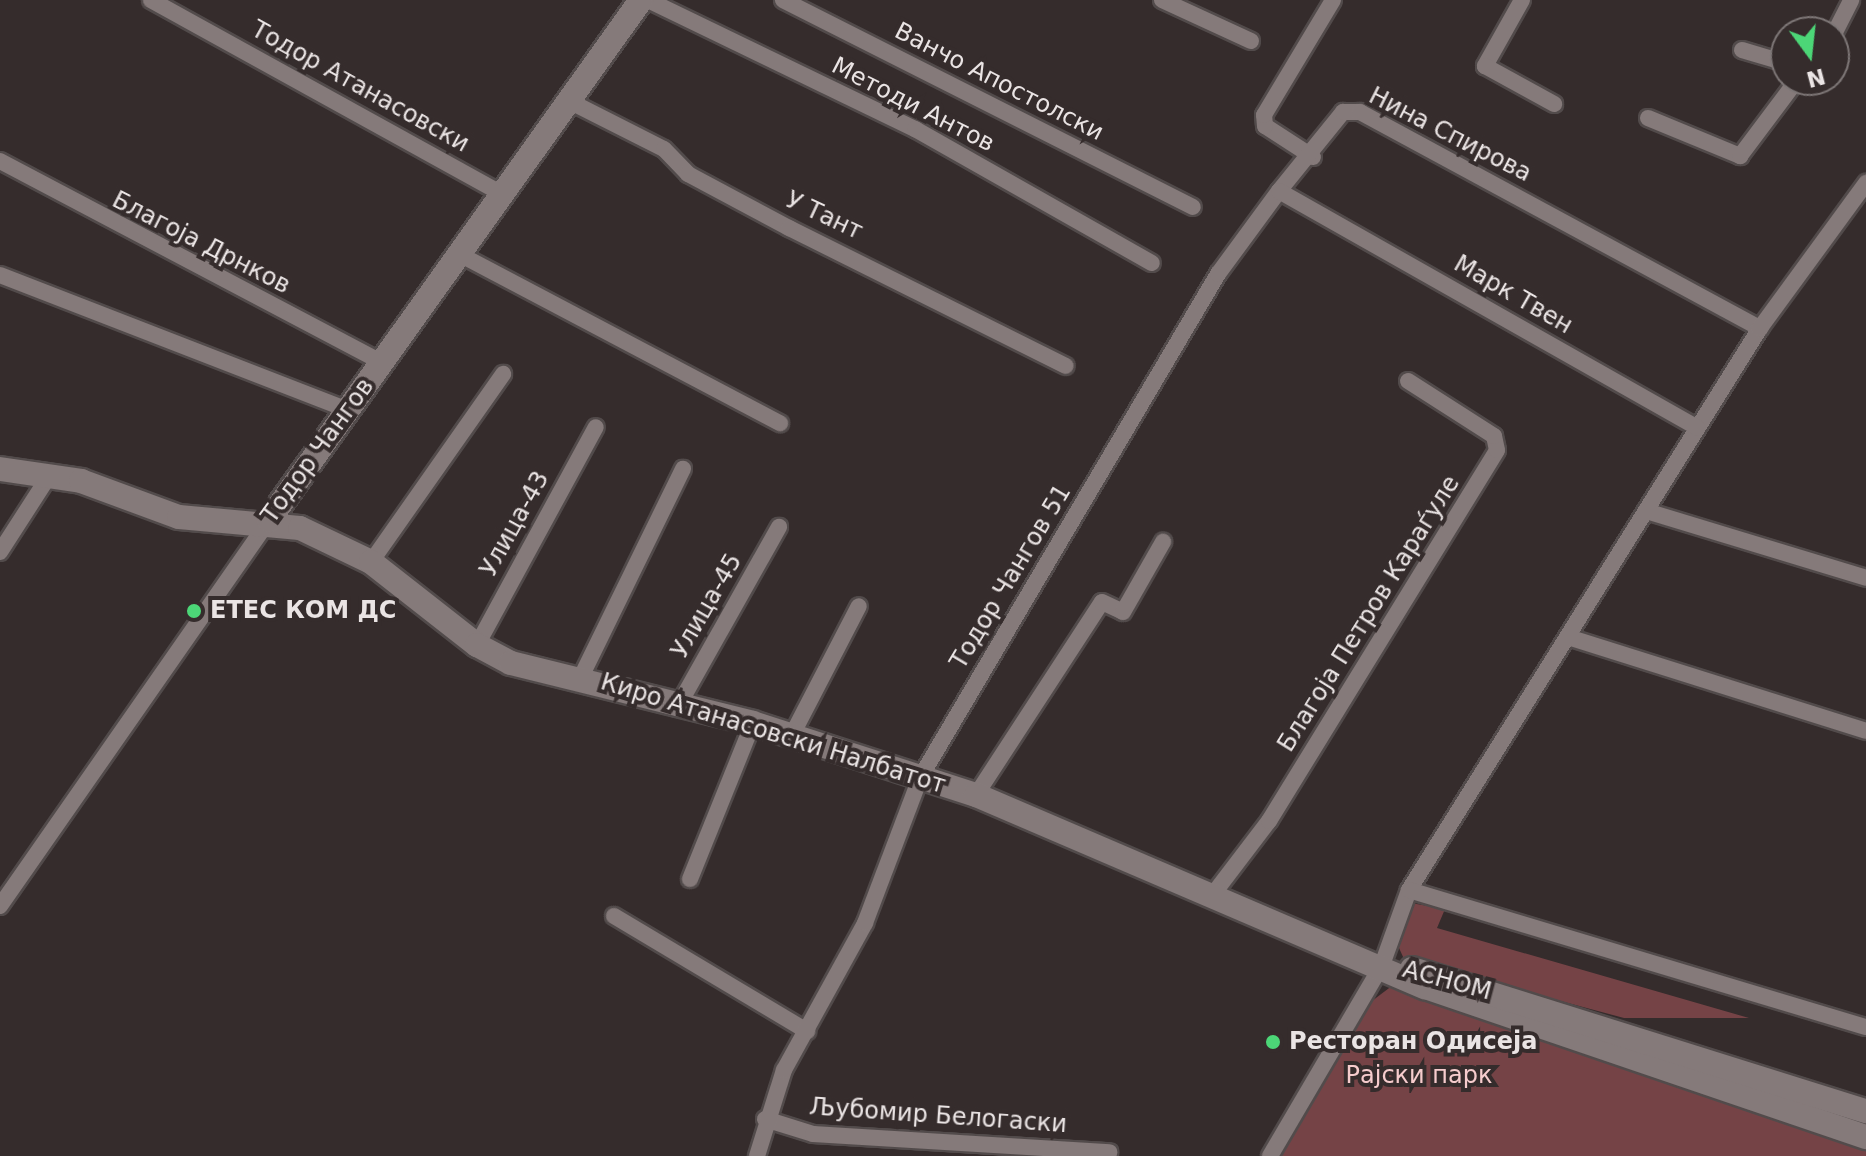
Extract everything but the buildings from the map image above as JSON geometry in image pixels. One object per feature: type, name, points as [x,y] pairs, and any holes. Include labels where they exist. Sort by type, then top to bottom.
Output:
[{"type":"street","name":"Тодор Атанасовски","points":[[151,0],[503,194]]},
{"type":"street","name":"Тодор Чангов","points":[[0,906],[269,520],[641,0]]},
{"type":"street","name":"Методи Антов","points":[[648,0],[915,129],[1152,263]]},
{"type":"street","name":"Ванчо Апостолски","points":[[783,0],[1193,207]]},
{"type":"street","points":[[1162,0],[1251,41]]},
{"type":"street","points":[[1313,157],[1265,126],[1264,115],[1333,0]]},
{"type":"street","points":[[1522,0],[1485,66],[1554,104]]},
{"type":"street","points":[[1742,50],[1770,58]]},
{"type":"street","points":[[1648,118],[1740,156],[1785,96]]},
{"type":"street","name":"У Тант","points":[[569,101],[664,149],[688,174],[776,221],[1066,366]]},
{"type":"street","name":"Нина Спирова","points":[[1313,157],[1343,112],[1360,112],[1760,328]]},
{"type":"street","name":"Тодор Чангов 51","points":[[757,1156],[765,1119],[807,1031],[865,923],[920,778],[1218,274],[1279,191],[1313,157]]},
{"type":"street","name":"Благоја Дрнков","points":[[0,161],[382,362]]},
{"type":"street","points":[[1270,1156],[1382,965],[1409,890],[1760,328],[1866,183]]},
{"type":"street","name":"Марк Твен","points":[[1279,191],[1698,428]]},
{"type":"street","points":[[459,254],[780,423]]},
{"type":"street","points":[[0,275],[348,410]]},
{"type":"street","points":[[371,562],[503,374]]},
{"type":"street","name":"Благоја Петров Караѓуле","points":[[1211,897],[1269,821],[1497,450],[1494,436],[1408,381]]},
{"type":"street","name":"Улица-43","points":[[477,645],[596,427]]},
{"type":"street","points":[[0,469],[51,473],[179,517],[269,520]]},
{"type":"street","points":[[581,677],[683,469]]},
{"type":"street","points":[[0,552],[51,473]]},
{"type":"street","points":[[1646,511],[1866,578]]},
{"type":"street","name":"Киро Атанасовски Налбатот","points":[[269,520],[371,562],[477,645],[511,663],[581,677],[677,708],[753,723],[976,795],[1211,897],[1382,965]]},
{"type":"street","name":"Улица-45","points":[[677,708],[779,527]]},
{"type":"street","points":[[976,795],[1102,602],[1123,612],[1163,542]]},
{"type":"street","points":[[792,735],[859,606]]},
{"type":"street","points":[[1568,637],[1866,731]]},
{"type":"street","points":[[690,879],[753,723]]},
{"type":"street","points":[[1409,890],[1866,1027]]},
{"type":"street","points":[[614,916],[807,1031]]},
{"type":"street","name":"АСНОМ","points":[[1382,965],[1431,972],[1866,1111]]},
{"type":"street","name":"АСНОМ","points":[[1382,965],[1425,987],[1866,1137]]},
{"type":"street","name":"Љубомир Белогаски","points":[[765,1119],[813,1134],[1109,1152]]},
{"type":"green space","points":[[1411,903],[1445,909],[1437,928],[1749,1018],[1624,1018],[1404,959],[1395,939]]},
{"type":"green space","name":"Рајски парк","points":[[1397,982],[1866,1147],[1866,1156],[1273,1156],[1372,1001]]},
{"type":"place","name":"ЕТЕС КОМ ДС","points":[[194,611]]},
{"type":"place","name":"Ресторан Одисеја","points":[[1273,1042]]}]
